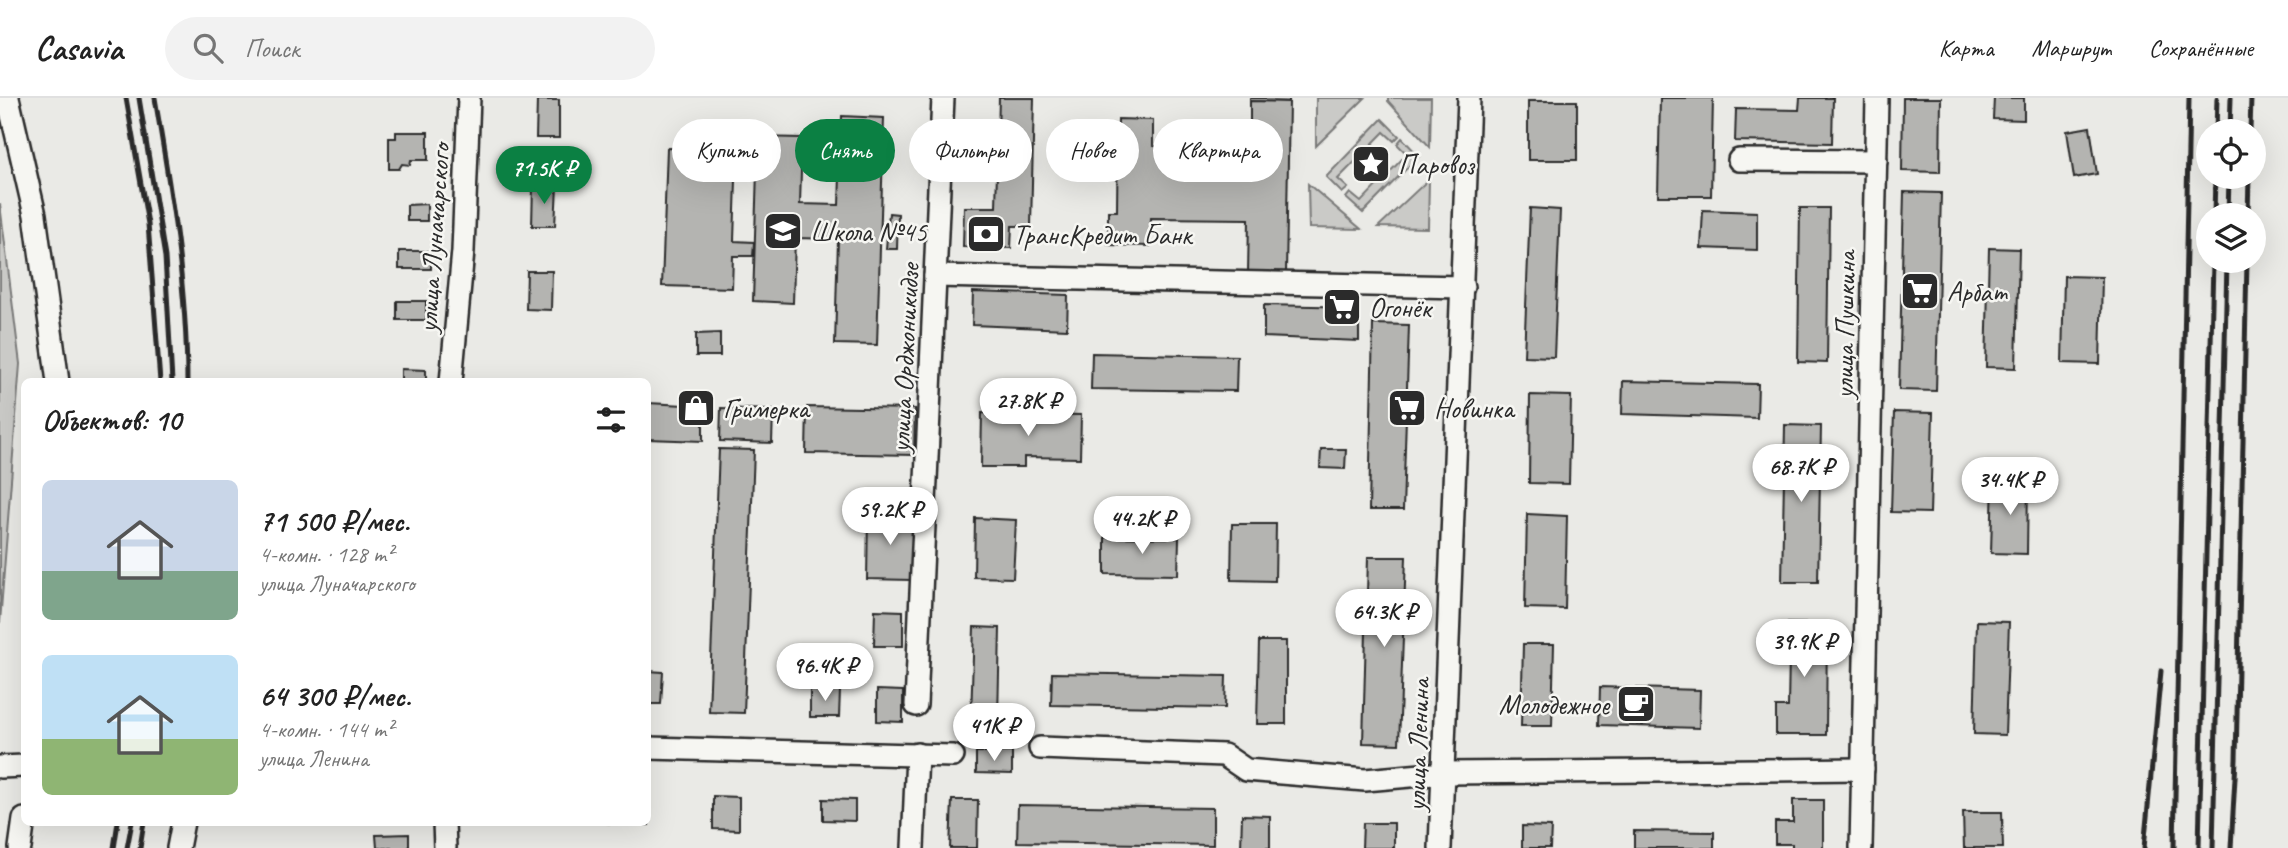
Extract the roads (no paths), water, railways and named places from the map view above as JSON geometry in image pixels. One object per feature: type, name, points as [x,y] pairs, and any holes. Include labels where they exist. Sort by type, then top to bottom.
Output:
[{"type":"street","points":[[8,98],[35,215],[57,378]]},
{"type":"street","name":"улица Луначарского","points":[[451,378],[463,251],[469,98]]},
{"type":"street","name":"улица Орджоникидзе","points":[[916,705],[943,98]]},
{"type":"street","name":"улица Ленина","points":[[1440,848],[1469,98]]},
{"type":"street","name":"улица Пушкина","points":[[1861,848],[1877,98]]},
{"type":"street","points":[[1739,160],[1876,161]]},
{"type":"street","points":[[935,276],[1463,287]]},
{"type":"street","points":[[651,748],[953,756]]},
{"type":"street","points":[[1040,748],[1224,755],[1246,770],[1365,780],[1444,773],[1863,769]]},
{"type":"street","points":[[913,848],[917,754]]},
{"type":"street","points":[[0,767],[21,766]]},
{"type":"street","points":[[20,848],[23,826]]},
{"type":"street","points":[[178,848],[182,826]]},
{"type":"street","points":[[444,826],[444,848]]},
{"type":"railway","points":[[126,98],[148,224],[160,378]]},
{"type":"railway","points":[[139,98],[165,257],[172,378]]},
{"type":"railway","points":[[155,98],[181,275],[187,378]]},
{"type":"railway","points":[[2174,848],[2189,98]]},
{"type":"railway","points":[[2216,119],[2217,98]]},
{"type":"railway","points":[[2230,119],[2231,98]]},
{"type":"railway","points":[[2250,119],[2251,98]]},
{"type":"railway","points":[[2214,203],[2215,189]]},
{"type":"railway","points":[[2228,203],[2229,189]]},
{"type":"railway","points":[[2248,203],[2249,189]]},
{"type":"railway","points":[[2199,848],[2213,273]]},
{"type":"railway","points":[[2213,848],[2227,273]]},
{"type":"railway","points":[[2231,848],[2236,760],[2247,273]]},
{"type":"railway","points":[[2144,848],[2161,671]]},
{"type":"railway","points":[[114,848],[117,826]]},
{"type":"railway","points":[[127,848],[131,826]]},
{"type":"railway","points":[[140,848],[143,826]]},
{"type":"place","name":"Паровоз","points":[[1371,164]]},
{"type":"place","name":"Школа №45","points":[[783,231]]},
{"type":"place","name":"ТрансКредит Банк","points":[[986,234]]},
{"type":"place","name":"Арбат","points":[[1920,291]]},
{"type":"place","name":"Огонёк","points":[[1342,307]]},
{"type":"place","name":"Гримерка","points":[[696,408]]},
{"type":"place","name":"Новинка","points":[[1407,408]]},
{"type":"place","name":"Молодежное","points":[[1636,704]]}]
